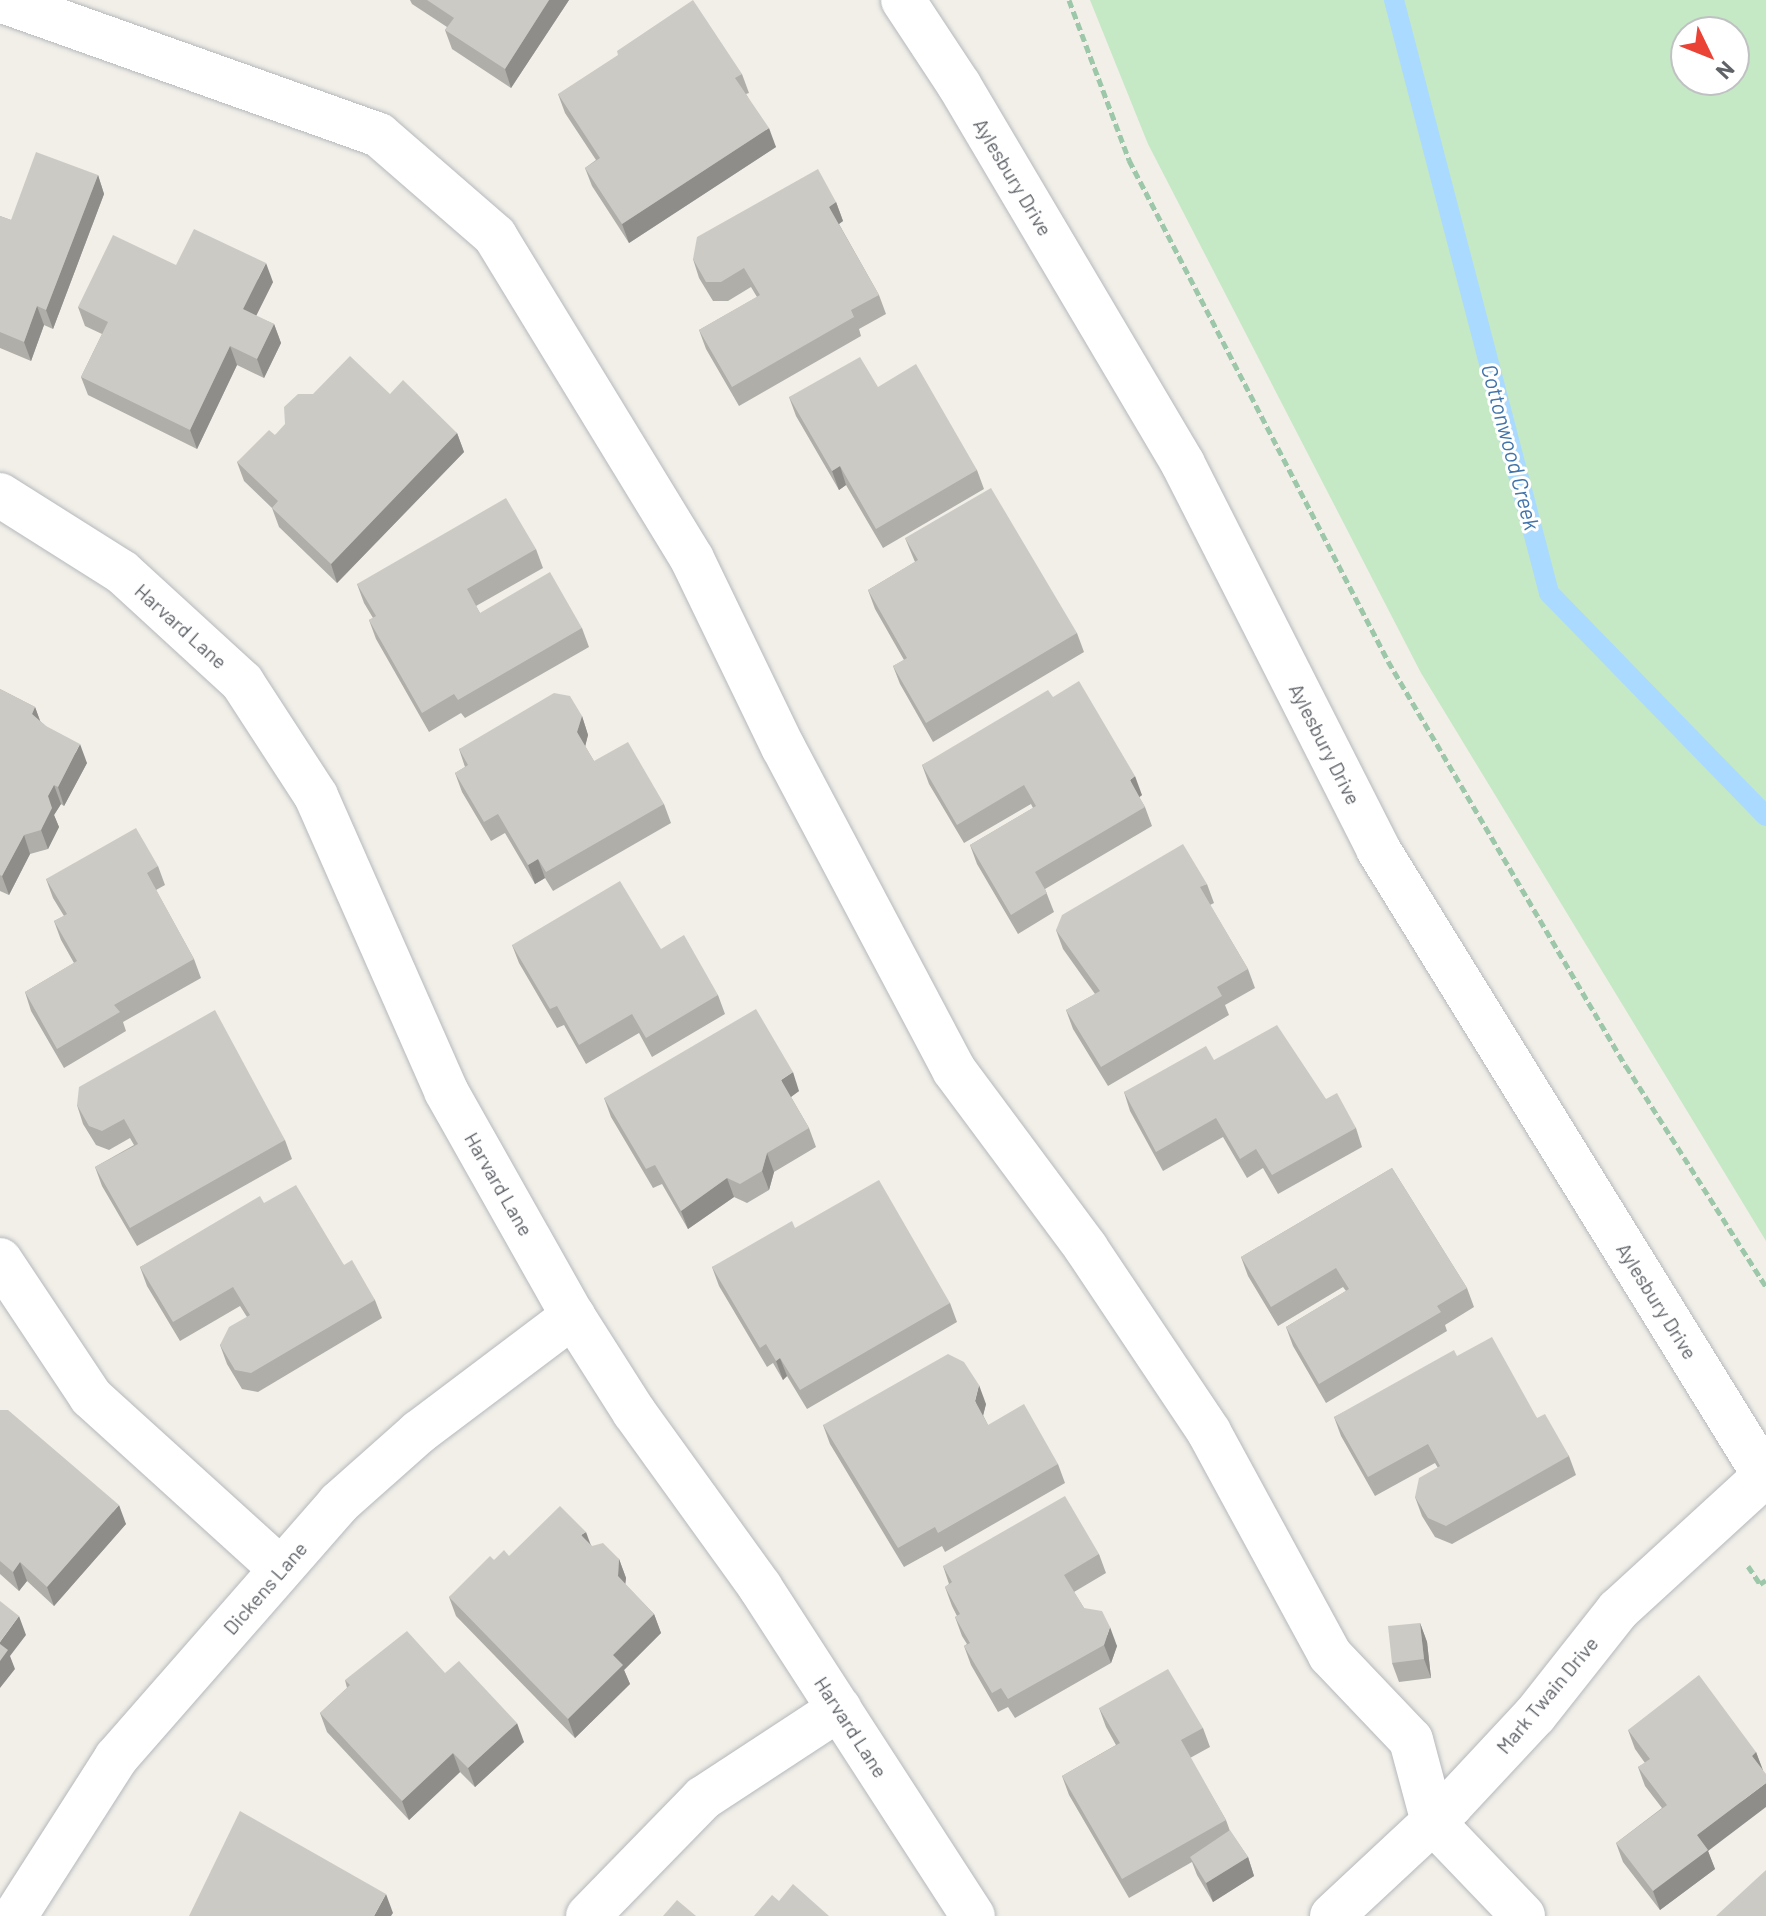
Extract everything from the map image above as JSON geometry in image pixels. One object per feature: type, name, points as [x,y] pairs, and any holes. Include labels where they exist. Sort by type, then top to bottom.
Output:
[{"type":"street","points":[[0,0],[379,135],[495,236],[692,559],[783,747],[954,1070],[1086,1248],[1209,1432],[1330,1655],[1411,1740],[1433,1822],[1523,1916]]},
{"type":"street","name":"Aylesbury Drive","points":[[903,0],[959,85],[1183,464],[1378,849],[1765,1477]]},
{"type":"street","name":"Harvard Lane","points":[[0,495],[122,572],[242,682],[316,796],[446,1091],[573,1316],[839,1709],[973,1916]]},
{"type":"street","points":[[0,1260],[91,1397],[281,1569]]},
{"type":"street","name":"Dickens Lane","points":[[15,1916],[116,1758],[339,1503],[419,1432],[573,1316]]},
{"type":"street","name":"Mark Twain Drive","points":[[1332,1916],[1433,1822],[1535,1715],[1618,1610],[1765,1477]]},
{"type":"street","points":[[588,1916],[703,1798],[839,1709]]},
{"type":"path","points":[[1069,0],[1129,160],[1388,661],[1626,1066],[1766,1287]]},
{"type":"green space","points":[[1090,0],[1766,0],[1766,1241],[1421,673],[1148,144]]},
{"type":"building","points":[[427,0],[549,0],[505,69],[445,30],[454,18]]},
{"type":"building","points":[[693,0],[742,74],[735,78],[769,128],[622,224],[585,168],[600,158],[558,94]]},
{"type":"building","points":[[36,152],[98,175],[46,310],[37,306],[24,342],[0,332],[0,216],[11,220]]},
{"type":"building","points":[[818,169],[836,202],[829,207],[879,295],[851,310],[854,317],[732,387],[699,330],[760,295],[744,268],[721,282],[706,282],[693,259],[697,237]]},
{"type":"building","points":[[194,229],[266,263],[243,309],[274,324],[257,359],[230,346],[190,430],[81,377],[108,322],[78,307],[113,235],[176,265]]},
{"type":"building","points":[[350,356],[390,394],[403,380],[457,433],[331,564],[272,508],[278,501],[237,462],[269,430],[275,435],[285,424],[284,407],[298,394],[313,394]]},
{"type":"building","points":[[860,357],[878,387],[916,364],[977,470],[876,529],[840,466],[832,471],[789,397]]},
{"type":"building","points":[[991,488],[1077,633],[926,723],[893,666],[907,658],[868,590],[918,560],[905,538]]},
{"type":"building","points":[[506,498],[536,549],[467,589],[480,613],[550,572],[582,628],[458,700],[454,694],[422,713],[369,620],[376,616],[357,584]]},
{"type":"building","points":[[1079,681],[1135,776],[1130,780],[1145,807],[1035,872],[1047,893],[1011,915],[970,845],[1036,806],[1024,785],[957,825],[922,765],[1048,690],[1053,697]]},
{"type":"building","points":[[0,689],[35,707],[32,714],[46,726],[80,744],[58,787],[54,785],[48,796],[52,808],[41,830],[24,835],[2,876],[0,875]]},
{"type":"building","points":[[554,693],[570,696],[582,716],[577,732],[594,761],[628,742],[664,804],[546,872],[538,859],[528,865],[498,814],[484,822],[455,773],[468,765],[459,749]]},
{"type":"building","points":[[136,828],[158,866],[147,873],[194,959],[114,1005],[120,1012],[57,1049],[25,992],[77,961],[54,921],[67,914],[46,879]]},
{"type":"building","points":[[1183,844],[1207,884],[1200,887],[1248,969],[1217,987],[1222,996],[1101,1067],[1066,1010],[1100,991],[1056,930],[1062,915]]},
{"type":"building","points":[[620,881],[661,949],[684,935],[718,995],[646,1038],[632,1014],[579,1045],[557,1006],[550,1009],[512,945]]},
{"type":"building","points":[[756,1009],[793,1072],[781,1080],[809,1128],[767,1153],[762,1171],[740,1184],[727,1178],[681,1211],[655,1165],[646,1169],[604,1098]]},
{"type":"building","points":[[215,1010],[285,1140],[130,1228],[95,1167],[138,1144],[124,1119],[102,1131],[89,1126],[77,1105],[79,1087]]},
{"type":"building","points":[[1277,1025],[1326,1099],[1337,1093],[1356,1128],[1272,1175],[1256,1149],[1240,1159],[1216,1118],[1156,1152],[1124,1092],[1206,1046],[1214,1060]]},
{"type":"building","points":[[1392,1168],[1467,1288],[1437,1306],[1441,1312],[1319,1384],[1286,1327],[1349,1289],[1336,1268],[1271,1307],[1241,1257]]},
{"type":"building","points":[[879,1180],[950,1303],[800,1390],[780,1358],[776,1361],[766,1344],[760,1348],[712,1267],[792,1221],[795,1228]]},
{"type":"building","points":[[296,1185],[344,1265],[352,1260],[375,1300],[251,1373],[235,1370],[220,1345],[229,1327],[250,1315],[233,1287],[173,1322],[140,1267],[260,1196],[264,1203]]},
{"type":"building","points":[[1492,1337],[1537,1418],[1545,1414],[1569,1456],[1446,1526],[1428,1518],[1415,1497],[1419,1478],[1440,1466],[1428,1444],[1368,1477],[1334,1417],[1454,1350],[1457,1356]]},
{"type":"building","points":[[948,1354],[964,1362],[979,1385],[975,1401],[988,1425],[1024,1404],[1058,1464],[938,1533],[935,1527],[898,1548],[823,1425]]},
{"type":"building","points":[[0,1410],[8,1410],[119,1505],[47,1587],[20,1562],[13,1572],[0,1561]]},
{"type":"building","points":[[1065,1496],[1099,1554],[1064,1575],[1084,1608],[1102,1611],[1110,1627],[1104,1645],[1008,1699],[1001,1688],[992,1693],[964,1646],[970,1643],[955,1617],[960,1614],[945,1587],[952,1582],[943,1566]]},
{"type":"building","points":[[560,1506],[586,1532],[581,1535],[592,1546],[603,1543],[619,1559],[618,1576],[654,1614],[613,1655],[623,1665],[568,1719],[449,1597],[490,1556],[494,1560],[504,1550],[509,1556]]},
{"type":"building","points":[[0,1601],[19,1616],[0,1642]]},
{"type":"building","points":[[1420,1623],[1424,1659],[1392,1663],[1388,1626]]},
{"type":"building","points":[[407,1631],[445,1673],[459,1661],[517,1723],[468,1768],[453,1753],[402,1801],[320,1713],[350,1685],[345,1680]]},
{"type":"building","points":[[0,1644],[8,1650],[0,1661]]},
{"type":"building","points":[[1168,1669],[1203,1728],[1181,1740],[1226,1820],[1122,1879],[1062,1776],[1120,1743],[1099,1708]]},
{"type":"building","points":[[1699,1675],[1756,1752],[1752,1756],[1766,1774],[1766,1783],[1697,1835],[1708,1850],[1653,1891],[1616,1843],[1667,1805],[1638,1767],[1650,1759],[1628,1730]]},
{"type":"building","points":[[240,1811],[386,1894],[374,1916],[189,1916]]},
{"type":"building","points":[[1230,1830],[1248,1857],[1206,1883],[1190,1857]]},
{"type":"building","points":[[1766,1870],[1766,1916],[1716,1916]]},
{"type":"building","points":[[793,1884],[829,1916],[754,1916],[772,1895],[779,1901]]},
{"type":"building","points":[[677,1900],[696,1916],[663,1916]]},
{"type":"waterway","name":"Cottonwood Creek","points":[[1394,0],[1549,593],[1766,816]]}]
